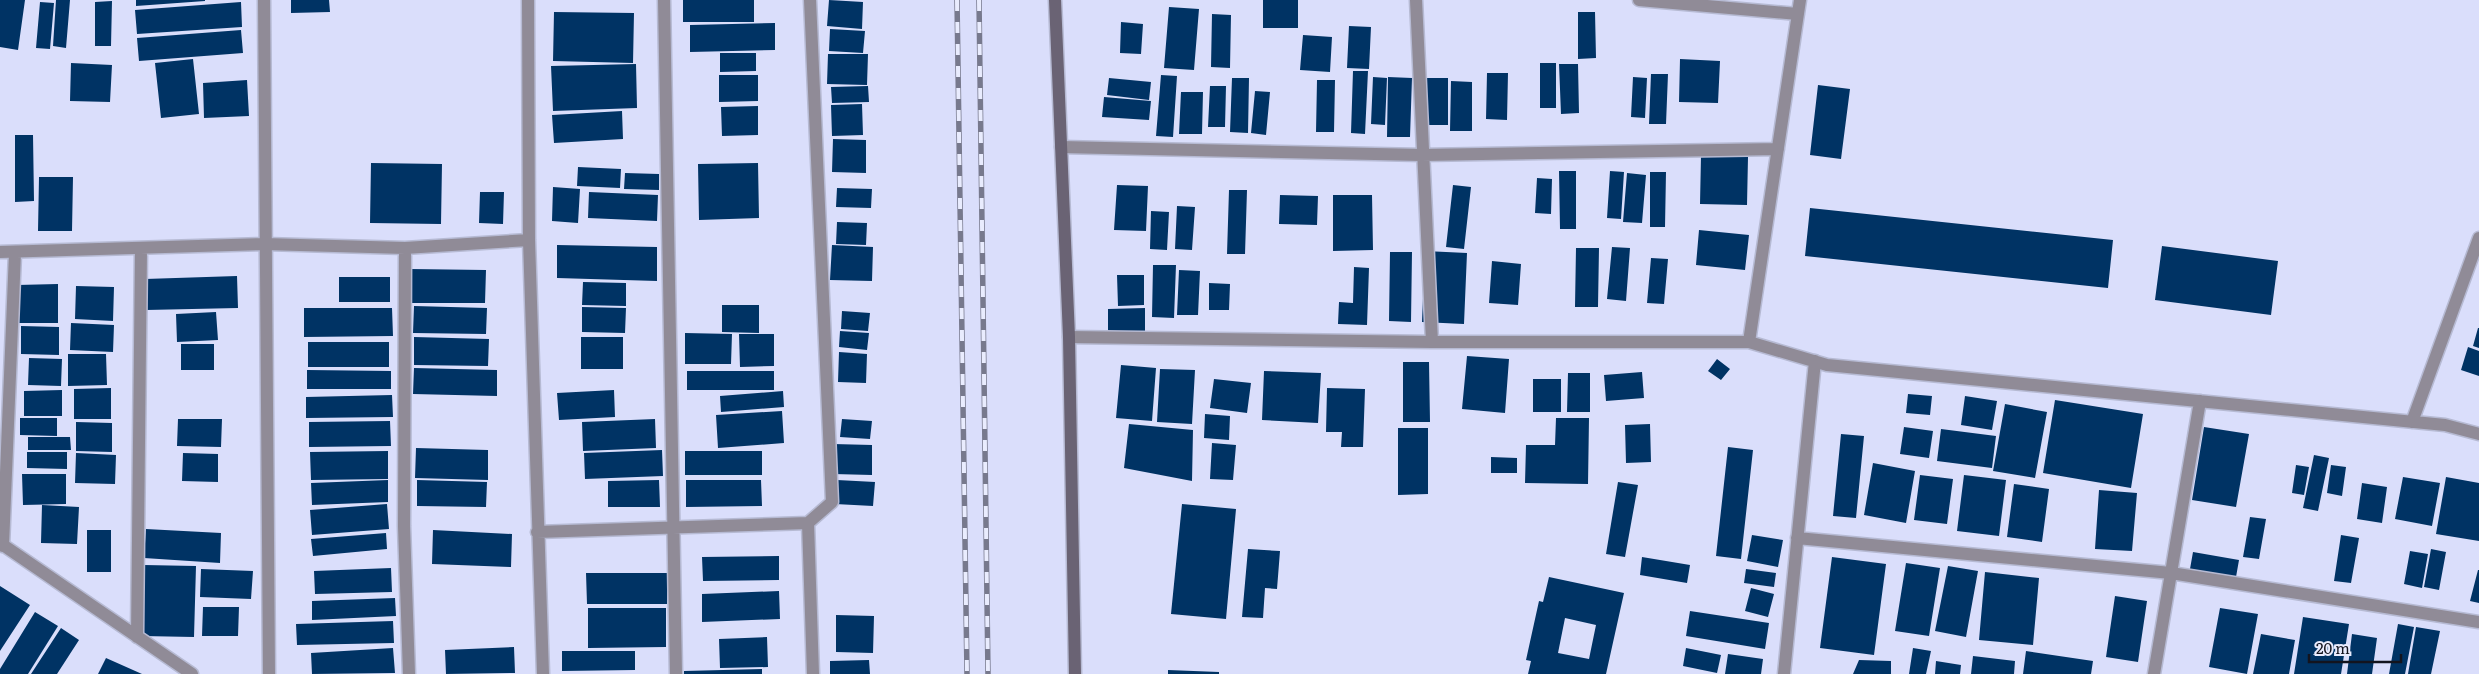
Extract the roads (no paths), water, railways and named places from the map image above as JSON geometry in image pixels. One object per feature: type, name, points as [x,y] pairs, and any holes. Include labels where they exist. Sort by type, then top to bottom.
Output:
[{"type":"street","points":[[264,0],[269,674]]},
{"type":"street","points":[[528,0],[530,240],[537,532],[543,674]]},
{"type":"street","points":[[664,0],[676,674]]},
{"type":"street","points":[[537,532],[808,523],[832,502],[810,0]]},
{"type":"street","points":[[1055,0],[1069,337],[1075,674]]},
{"type":"street","points":[[1416,0],[1432,342]]},
{"type":"street","points":[[1639,0],[1798,14]]},
{"type":"street","points":[[1749,342],[1800,0]]},
{"type":"street","points":[[1061,147],[1422,155],[1778,149]]},
{"type":"street","points":[[2412,422],[2479,238]]},
{"type":"street","points":[[0,252],[266,244],[404,248],[530,240]]},
{"type":"street","points":[[404,248],[404,526],[409,674]]},
{"type":"street","points":[[137,637],[141,249]]},
{"type":"street","points":[[15,253],[2,544],[192,674]]},
{"type":"street","points":[[1069,337],[1432,342],[1749,342],[1826,365],[2446,425],[2479,434]]},
{"type":"street","points":[[1784,674],[1815,362]]},
{"type":"street","points":[[2154,674],[2200,401]]},
{"type":"street","points":[[808,523],[813,674]]},
{"type":"street","points":[[1797,538],[2171,573],[2479,622]]},
{"type":"railway","points":[[957,0],[967,674]]},
{"type":"railway","points":[[979,0],[988,674]]}]
